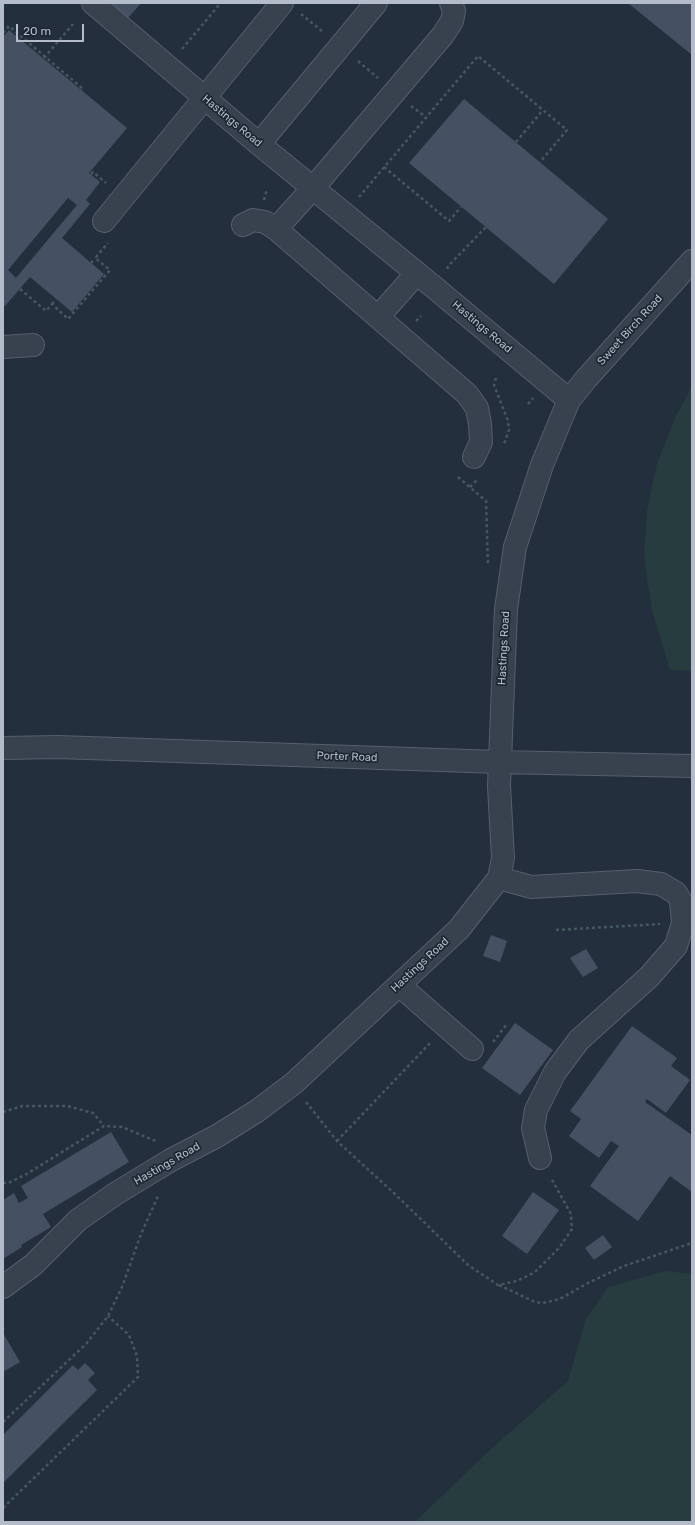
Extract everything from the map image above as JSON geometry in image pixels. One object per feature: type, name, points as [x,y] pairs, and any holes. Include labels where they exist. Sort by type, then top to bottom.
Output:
[{"type":"street","name":"Hastings Road","points":[[3,1287],[33,1265],[78,1220],[115,1194],[217,1136],[257,1110],[294,1082],[459,929],[499,878],[503,858],[499,786],[506,608],[515,547],[542,466],[569,400],[417,272],[258,144],[93,3]]},
{"type":"street","points":[[104,221],[282,3]]},
{"type":"street","points":[[258,144],[376,3]]},
{"type":"street","points":[[276,229],[313,188],[443,34],[452,21],[454,11],[451,3]]},
{"type":"street","points":[[243,225],[253,220],[259,220],[276,229],[467,394],[477,408],[480,424],[480,442],[474,457]]},
{"type":"street","name":"Sweet Birch Road","points":[[569,400],[692,261]]},
{"type":"street","points":[[378,317],[417,272]]},
{"type":"street","points":[[3,348],[33,345]]},
{"type":"street","name":"Porter Road","points":[[3,748],[58,747],[500,762],[692,766]]},
{"type":"street","points":[[499,878],[531,887],[637,881],[661,884],[676,893],[681,901],[683,923],[676,946],[649,977],[579,1040],[556,1072],[536,1110],[533,1128],[540,1158]]},
{"type":"street","points":[[399,985],[472,1050]]},
{"type":"path","points":[[167,66],[219,5]]},
{"type":"path","points":[[308,19],[317,27]]},
{"type":"path","points":[[44,58],[73,24]]},
{"type":"path","points":[[3,33],[8,26],[44,58],[83,88],[81,90]]},
{"type":"path","points":[[345,214],[478,56],[567,130],[540,162]]},
{"type":"path","points":[[363,66],[372,73]]},
{"type":"path","points":[[516,142],[543,110]]},
{"type":"path","points":[[384,167],[449,221],[461,207]]},
{"type":"path","points":[[91,263],[117,232],[104,221]]},
{"type":"path","points":[[446,273],[449,265],[486,227]]},
{"type":"path","points":[[52,304],[68,319],[110,270],[95,258]]},
{"type":"path","points":[[20,289],[46,311],[56,299]]},
{"type":"path","points":[[458,477],[486,501],[488,569]]},
{"type":"path","points":[[556,930],[683,923]]},
{"type":"path","points":[[337,1141],[446,1026]]},
{"type":"path","points":[[294,1082],[310,1108],[337,1141],[396,1195],[468,1265],[498,1285],[535,1302],[543,1303],[560,1299],[588,1283],[624,1266],[692,1243]]},
{"type":"path","points":[[3,1112],[22,1106],[67,1106],[93,1113],[104,1126]]},
{"type":"path","points":[[3,1183],[8,1183],[25,1174],[104,1126],[122,1127],[146,1138],[187,1152]]},
{"type":"path","points":[[498,1285],[517,1281],[535,1272],[560,1248],[572,1229],[571,1214],[540,1158]]},
{"type":"path","points":[[3,1422],[86,1344],[108,1316],[122,1287],[141,1234],[160,1192]]},
{"type":"path","points":[[3,1508],[138,1377],[137,1356],[129,1334],[108,1316]]},
{"type":"green space","points":[[692,386],[692,671],[670,670],[652,610],[644,558],[647,511],[657,464],[675,418]]},
{"type":"green space","points":[[665,1271],[692,1274],[692,1522],[415,1522],[492,1448],[568,1381],[586,1319],[608,1287]]},
{"type":"building","points":[[109,3],[141,3],[128,18]]},
{"type":"building","points":[[628,3],[692,3],[692,55]]},
{"type":"building","points":[[9,30],[127,128],[89,173],[100,182],[86,200],[90,204],[62,238],[104,274],[72,312],[30,277],[5,306],[3,305],[3,37]],"holes":[[[68,198],[77,205],[16,278],[8,270]]]},
{"type":"building","points":[[464,99],[608,219],[554,284],[409,163]]},
{"type":"building","points":[[491,935],[507,941],[500,962],[483,956]]},
{"type":"building","points":[[586,949],[598,968],[583,977],[570,958]]},
{"type":"building","points":[[515,1023],[553,1050],[520,1095],[482,1068]]},
{"type":"building","points":[[632,1026],[677,1058],[671,1066],[690,1080],[666,1113],[647,1099],[645,1102],[692,1135],[692,1192],[670,1176],[638,1221],[590,1186],[619,1146],[611,1141],[599,1158],[569,1136],[581,1119],[570,1111]]},
{"type":"building","points":[[111,1132],[129,1162],[43,1214],[51,1227],[21,1245],[22,1247],[3,1259],[3,1200],[14,1193],[19,1203],[28,1198],[21,1186]]},
{"type":"building","points":[[533,1192],[559,1210],[527,1254],[502,1236]]},
{"type":"building","points":[[603,1235],[612,1247],[594,1260],[585,1248]]},
{"type":"building","points":[[3,1333],[20,1362],[3,1372]]},
{"type":"building","points":[[85,1363],[95,1373],[88,1380],[97,1390],[3,1483],[3,1435],[73,1365],[78,1370]]}]
